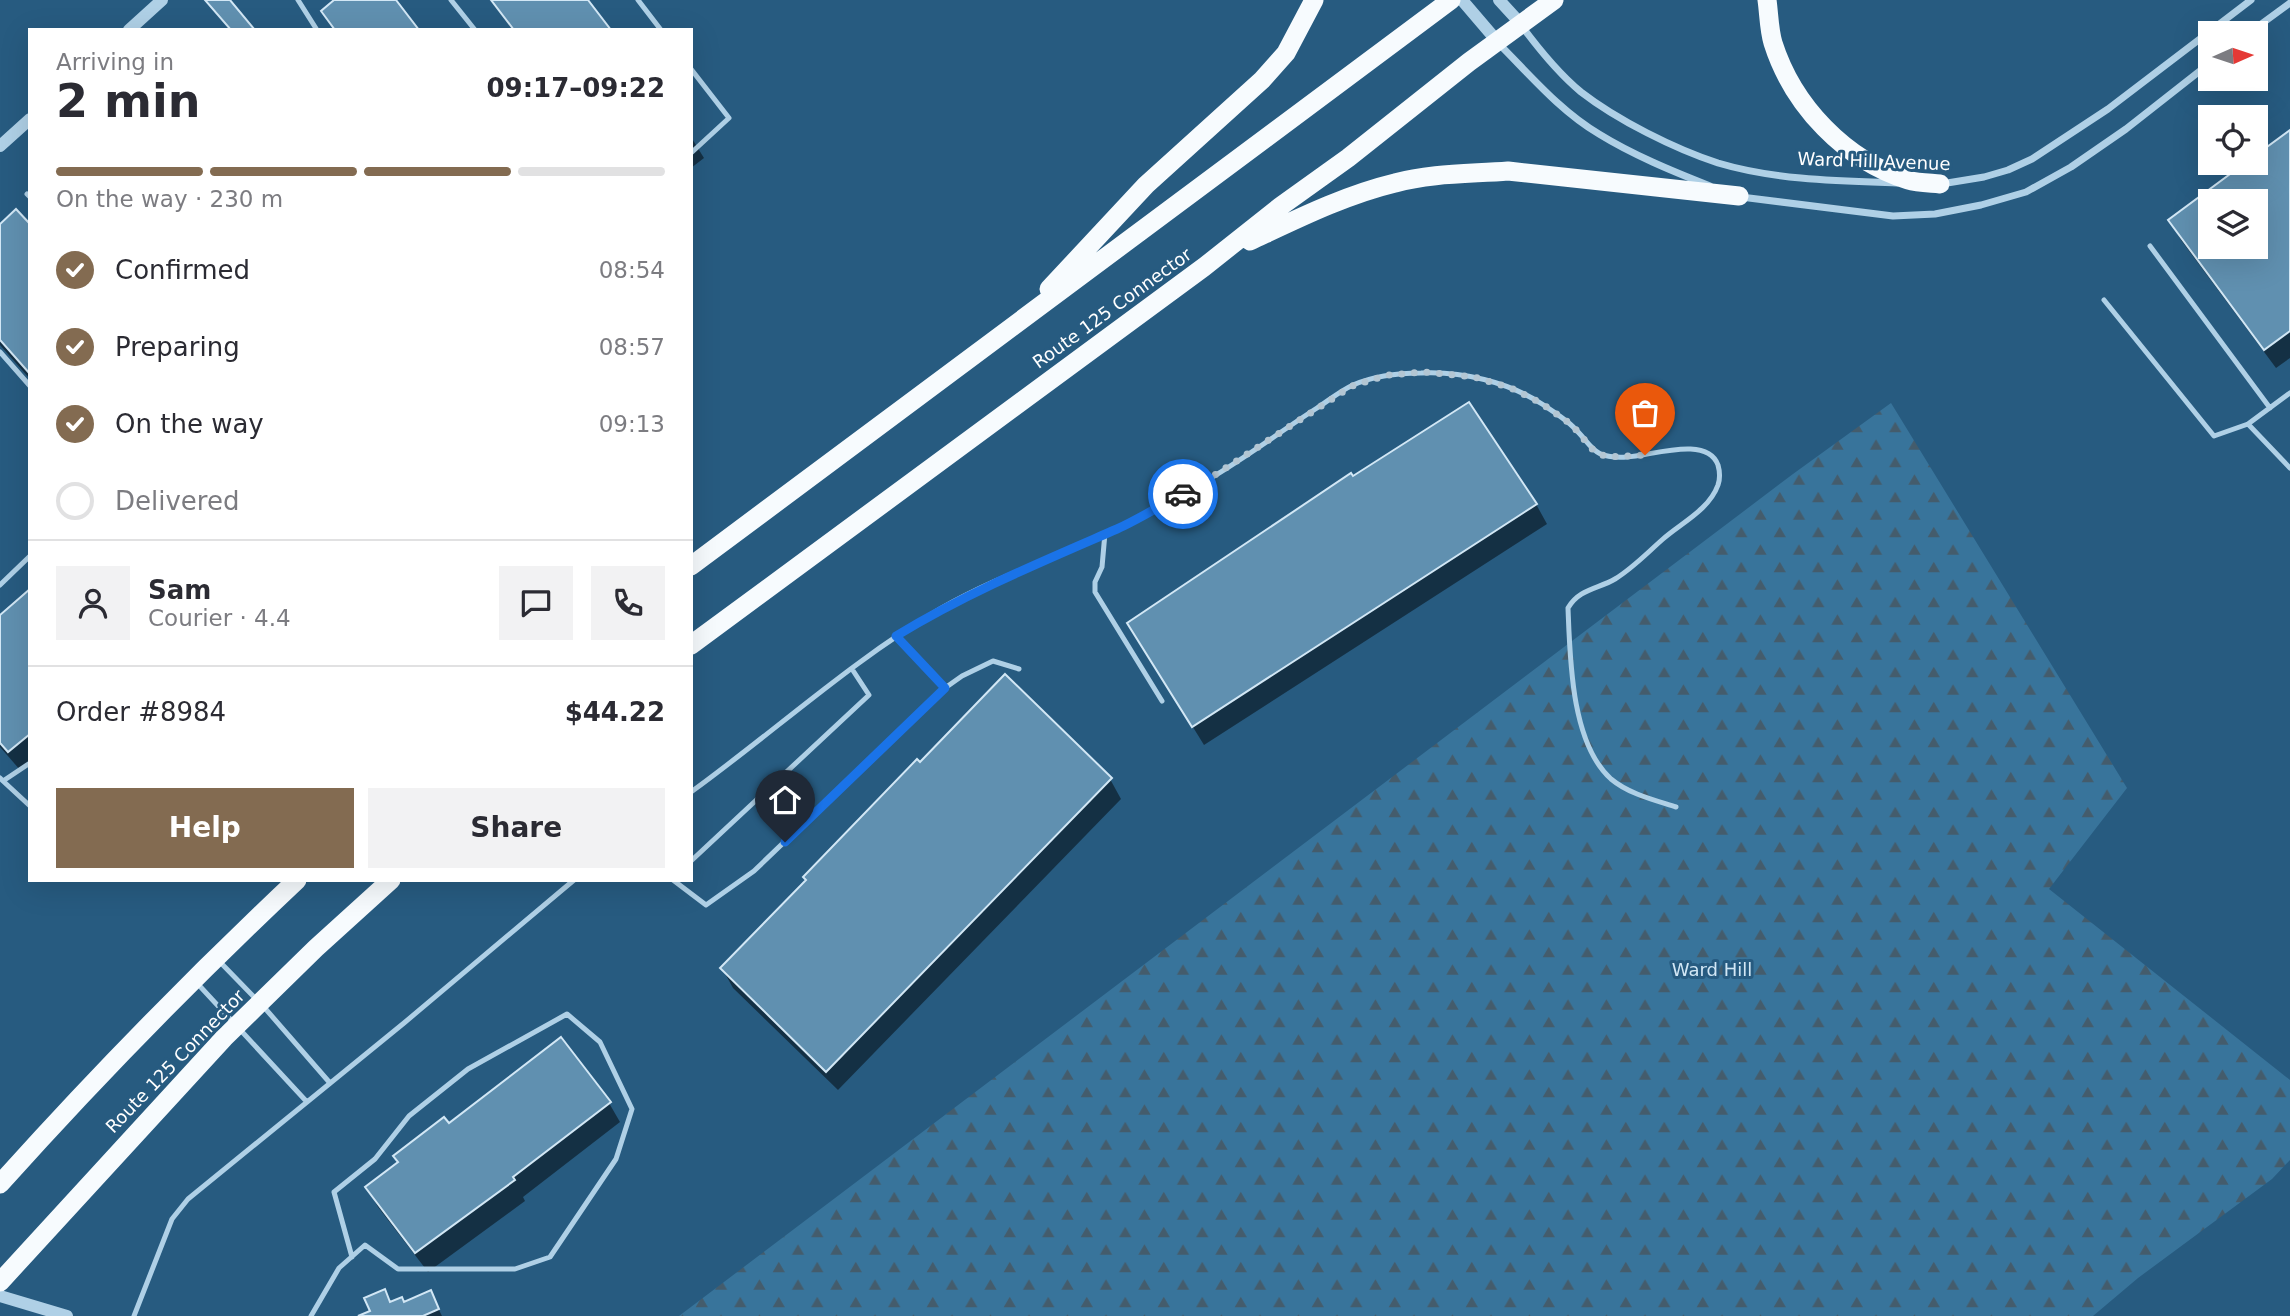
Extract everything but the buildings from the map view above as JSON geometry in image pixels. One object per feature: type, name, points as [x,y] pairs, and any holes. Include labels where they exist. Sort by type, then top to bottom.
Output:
[{"type":"highway","points":[[1017,325],[1146,185],[1262,80],[1286,53],[1314,0]]},
{"type":"highway","points":[[693,565],[1451,0]]},
{"type":"highway","name":"Route 125 Connector","points":[[693,644],[1217,257],[1554,0]]},
{"type":"highway","points":[[1767,0],[1773,42],[1787,75],[1817,121],[1835,139],[1887,172],[1911,181],[1940,184]]},
{"type":"highway","points":[[1217,257],[1343,198],[1398,182],[1429,178],[1508,171],[1739,196]]},
{"type":"highway","points":[[0,1184],[114,1059],[295,882]]},
{"type":"highway","name":"Route 125 Connector","points":[[4,1278],[259,1002],[389,882]]},
{"type":"street","points":[[131,28],[162,0]]},
{"type":"street","points":[[1462,0],[1497,41],[1556,101],[1598,133],[1675,172],[1739,196],[1893,216],[1935,214],[2026,192],[2071,167],[2198,73]]},
{"type":"street","name":"Ward Hill Avenue","points":[[1499,0],[1540,50],[1581,92],[1632,124],[1675,146],[1707,159],[1771,174],[1940,184],[1984,177],[2032,159],[2108,109],[2252,0]]},
{"type":"street","points":[[2265,21],[2290,3]]},
{"type":"street","points":[[0,146],[28,122]]},
{"type":"street","points":[[0,1296],[67,1316]]},
{"type":"lane","points":[[298,0],[316,28]]},
{"type":"lane","points":[[451,0],[473,28]]},
{"type":"lane","points":[[638,0],[659,28]]},
{"type":"lane","points":[[693,72],[729,118],[693,151]]},
{"type":"lane","points":[[2150,246],[2270,408]]},
{"type":"lane","points":[[2104,300],[2214,436],[2248,424],[2290,393]]},
{"type":"lane","points":[[0,352],[28,384]]},
{"type":"lane","points":[[693,791],[896,636],[943,608],[1105,533],[1204,482],[1352,386],[1388,375],[1437,373],[1474,377],[1511,388],[1541,403],[1572,425],[1594,451],[1607,457],[1630,457],[1683,449],[1709,452],[1716,460],[1719,483],[1704,504],[1634,566],[1612,581],[1585,591],[1573,599],[1568,608],[1574,691],[1585,737],[1600,766],[1612,779],[1633,793],[1676,807]]},
{"type":"lane","points":[[2248,424],[2290,468]]},
{"type":"lane","points":[[1105,533],[1102,567],[1095,582],[1095,592],[1161,701]]},
{"type":"lane","points":[[0,585],[28,558]]},
{"type":"lane","points":[[896,636],[945,688]]},
{"type":"lane","points":[[676,882],[706,905],[754,871],[945,688],[962,676],[993,661],[1019,669]]},
{"type":"lane","points":[[693,859],[869,695],[852,669]]},
{"type":"lane","points":[[28,764],[2,780],[28,804]]},
{"type":"lane","points":[[134,1316],[172,1219],[188,1199],[572,882]]},
{"type":"lane","points":[[215,958],[259,1002],[330,1083]]},
{"type":"lane","points":[[193,980],[306,1102]]},
{"type":"lane","points":[[311,1316],[339,1268],[352,1257],[365,1245],[398,1269],[515,1269],[550,1257],[616,1159],[632,1109],[600,1042],[567,1014],[468,1069],[409,1116],[374,1159],[334,1192],[352,1257]]},
{"type":"green space","name":"Ward Hill","points":[[1891,403],[2127,788],[2049,889],[2290,1080],[2290,1160],[2272,1179],[2138,1278],[2093,1316],[679,1316],[1793,474]]},
{"type":"way so far","points":[[1183,494],[1352,386],[1388,375],[1425,372],[1474,377],[1511,388],[1541,403],[1572,425],[1594,451],[1607,457],[1645,455]]},
{"type":"route","points":[[785,842],[945,688],[896,636],[990,584],[1119,527],[1183,494]]}]
